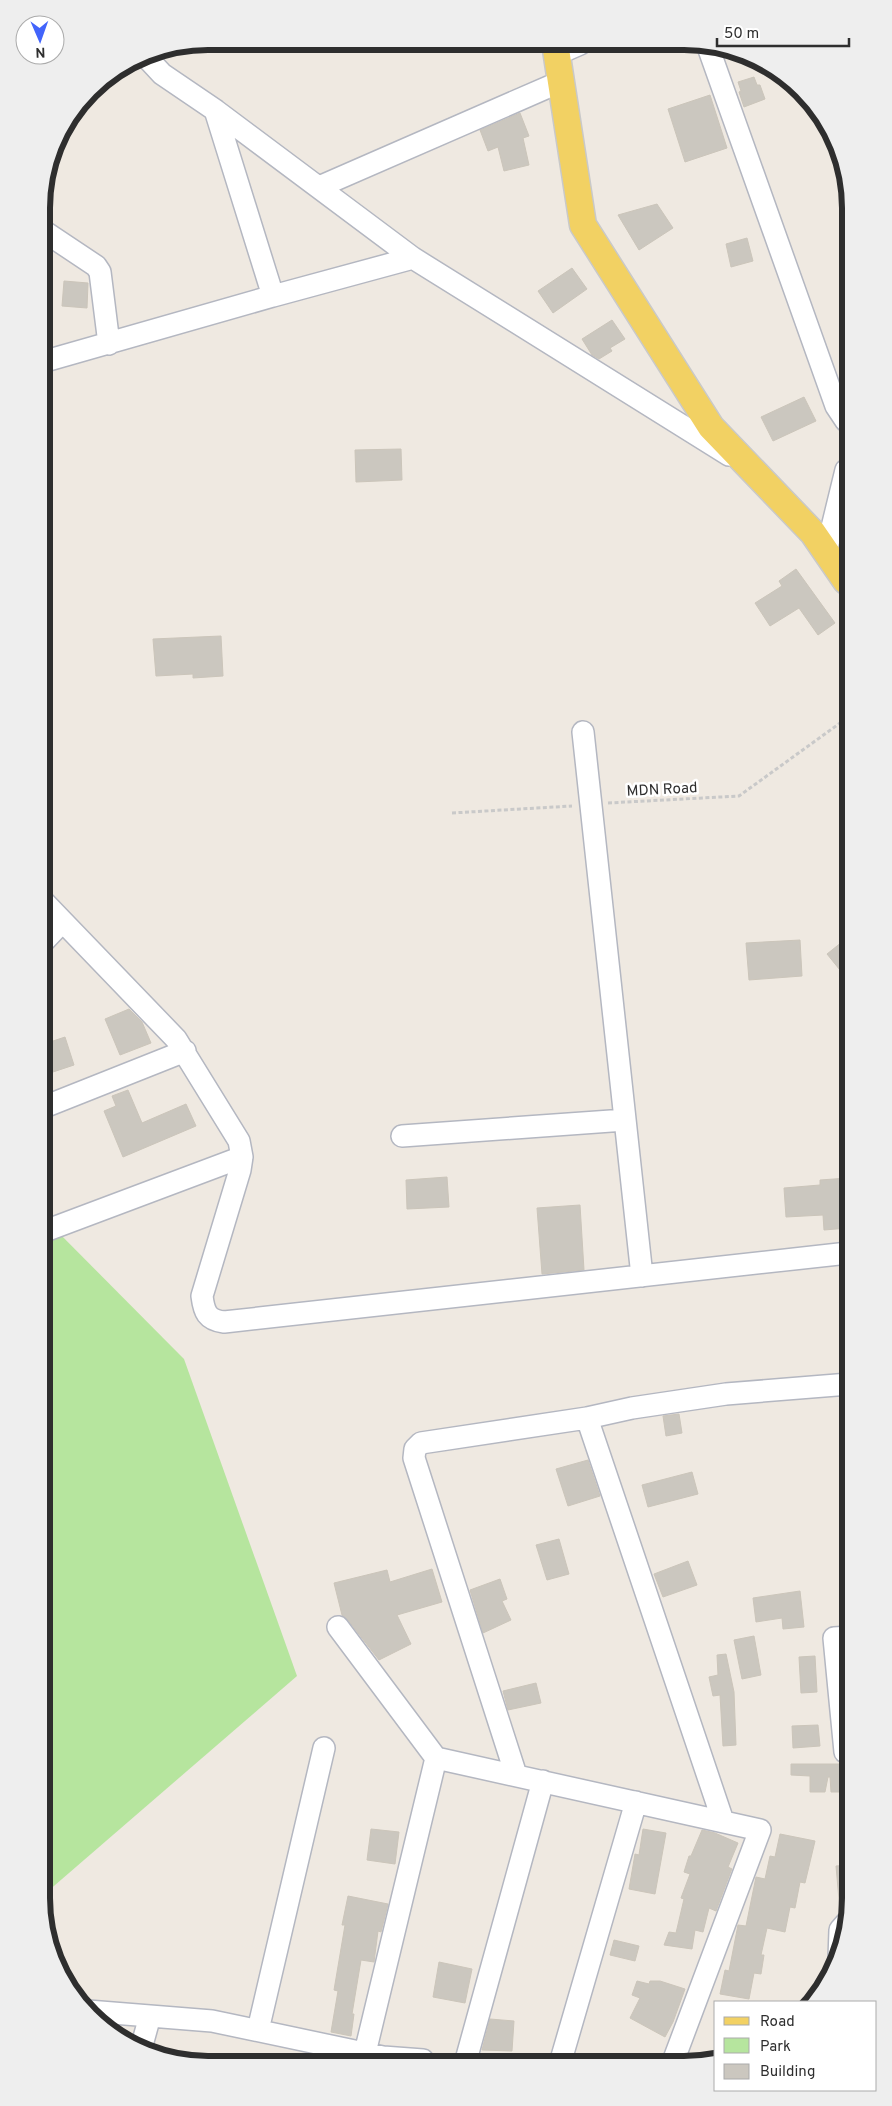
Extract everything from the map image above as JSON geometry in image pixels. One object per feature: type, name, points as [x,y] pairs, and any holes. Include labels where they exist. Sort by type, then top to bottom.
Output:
[{"type":"main road","points":[[564,50],[562,82],[583,226],[711,427],[813,533],[842,575]]},
{"type":"street","points":[[710,52],[836,406],[842,415]]},
{"type":"street","points":[[150,61],[162,74],[215,110],[413,258],[750,468]]},
{"type":"street","points":[[319,187],[562,82]]},
{"type":"street","points":[[215,110],[273,296]]},
{"type":"street","points":[[50,235],[96,266],[100,272],[109,344]]},
{"type":"street","points":[[50,360],[413,258]]},
{"type":"street","points":[[826,552],[842,486]]},
{"type":"street","points":[[583,732],[642,1276]]},
{"type":"street","points":[[50,909],[122,985],[155,1016],[185,1050],[239,1141],[242,1157],[202,1296],[208,1318],[224,1322],[842,1254]]},
{"type":"street","points":[[50,935],[62,922]]},
{"type":"street","points":[[50,1105],[185,1050]]},
{"type":"street","points":[[402,1136],[625,1120]]},
{"type":"street","points":[[50,1229],[242,1157]]},
{"type":"street","points":[[516,1775],[414,1458],[415,1448],[421,1443],[587,1418],[632,1408],[726,1394],[842,1385]]},
{"type":"street","points":[[587,1418],[723,1821]]},
{"type":"street","points":[[338,1627],[436,1758],[760,1830],[675,2056]]},
{"type":"street","points":[[842,1638],[834,1638],[842,1721]]},
{"type":"street","points":[[258,2030],[324,1748]]},
{"type":"street","points":[[364,2056],[436,1758]]},
{"type":"street","points":[[467,2056],[543,1781]]},
{"type":"street","points":[[562,2056],[636,1802]]},
{"type":"street","points":[[99,2012],[212,2021],[258,2030],[360,2056]]},
{"type":"street","points":[[143,2042],[150,2016]]},
{"type":"path","name":"MDN Road","points":[[452,813],[739,796],[842,722]]},
{"type":"green space","points":[[50,1224],[184,1359],[297,1676],[50,1889]]},
{"type":"building","points":[[754,77],[757,85],[760,85],[765,99],[744,107],[738,82]]},
{"type":"building","points":[[710,95],[727,148],[685,162],[668,109]]},
{"type":"building","points":[[520,113],[529,136],[523,138],[529,165],[504,171],[498,147],[488,151],[480,130]]},
{"type":"building","points":[[657,204],[673,228],[639,250],[618,215]]},
{"type":"building","points":[[747,238],[753,261],[731,267],[726,244]]},
{"type":"building","points":[[572,268],[587,289],[553,313],[538,291]]},
{"type":"building","points":[[64,281],[88,283],[87,308],[62,306]]},
{"type":"building","points":[[612,320],[625,339],[610,348],[612,351],[599,359],[592,355],[582,339]]},
{"type":"building","points":[[804,397],[816,421],[773,441],[761,417]]},
{"type":"building","points":[[401,449],[402,480],[356,482],[355,450]]},
{"type":"building","points":[[796,569],[835,623],[818,635],[799,608],[770,626],[755,603],[782,586],[779,581]]},
{"type":"building","points":[[221,636],[223,676],[193,678],[193,674],[156,676],[153,639]]},
{"type":"building","points":[[800,940],[802,976],[749,980],[746,943]]},
{"type":"building","points":[[842,942],[842,973],[827,954]]},
{"type":"building","points":[[129,1009],[142,1022],[151,1043],[120,1055],[105,1019]]},
{"type":"building","points":[[65,1037],[74,1065],[50,1073],[50,1042]]},
{"type":"building","points":[[128,1090],[142,1123],[186,1104],[196,1126],[123,1157],[104,1111],[116,1106],[112,1096]]},
{"type":"building","points":[[447,1177],[449,1207],[407,1209],[406,1180]]},
{"type":"building","points":[[842,1178],[842,1228],[824,1230],[823,1215],[786,1217],[784,1188],[820,1185],[820,1180]]},
{"type":"building","points":[[580,1205],[584,1270],[542,1274],[537,1208]]},
{"type":"building","points":[[679,1414],[682,1433],[666,1436],[663,1416]]},
{"type":"building","points":[[588,1460],[600,1496],[568,1506],[556,1469]]},
{"type":"building","points":[[692,1472],[698,1494],[648,1507],[642,1485]]},
{"type":"building","points":[[559,1539],[569,1574],[547,1580],[536,1545]]},
{"type":"building","points":[[688,1561],[697,1585],[663,1597],[654,1574]]},
{"type":"building","points":[[432,1569],[442,1602],[397,1615],[411,1644],[379,1660],[342,1615],[334,1583],[387,1570],[390,1582]]},
{"type":"building","points":[[500,1579],[507,1599],[502,1601],[511,1620],[483,1633],[470,1590]]},
{"type":"building","points":[[800,1591],[804,1627],[783,1629],[782,1618],[756,1622],[753,1598]]},
{"type":"building","points":[[754,1636],[761,1675],[742,1679],[734,1640]]},
{"type":"building","points":[[726,1654],[734,1692],[736,1745],[723,1746],[720,1695],[713,1696],[709,1677],[718,1675],[717,1655]]},
{"type":"building","points":[[815,1656],[817,1692],[801,1693],[799,1657]]},
{"type":"building","points":[[536,1683],[541,1703],[508,1710],[503,1691]]},
{"type":"building","points":[[818,1725],[820,1746],[793,1748],[792,1726]]},
{"type":"building","points":[[791,1764],[842,1764],[842,1792],[831,1792],[830,1777],[828,1777],[825,1792],[810,1792],[810,1776],[791,1775]]},
{"type":"building","points":[[371,1829],[399,1832],[395,1864],[367,1860]]},
{"type":"building","points":[[643,1829],[666,1833],[655,1894],[629,1889],[635,1854],[639,1855]]},
{"type":"building","points":[[702,1830],[715,1833],[738,1843],[728,1867],[732,1869],[716,1911],[709,1908],[703,1932],[695,1930],[692,1949],[664,1945],[669,1932],[676,1933],[684,1899],[681,1898],[690,1874],[684,1872],[689,1856],[691,1856]]},
{"type":"building","points":[[780,1834],[815,1841],[805,1883],[800,1882],[795,1908],[790,1907],[785,1932],[767,1928],[761,1955],[764,1955],[761,1974],[754,1973],[749,1999],[720,1994],[725,1970],[729,1971],[738,1925],[746,1926],[756,1877],[765,1879],[770,1856],[775,1857]]},
{"type":"building","points":[[836,1866],[842,1866],[842,1911],[840,1911]]},
{"type":"building","points":[[348,1896],[388,1904],[381,1932],[378,1931],[374,1962],[361,1960],[352,2014],[354,2014],[351,2036],[331,2032],[338,1991],[334,1990],[345,1925],[342,1925]]},
{"type":"building","points":[[614,1940],[639,1946],[635,1961],[610,1955]]},
{"type":"building","points":[[439,1962],[472,1969],[465,2003],[433,1997]]},
{"type":"building","points":[[637,1981],[649,1984],[650,1981],[660,1981],[685,1989],[673,2022],[665,2037],[630,2018],[640,1998],[632,1995]]},
{"type":"building","points":[[490,2019],[514,2021],[512,2051],[482,2050]]}]
